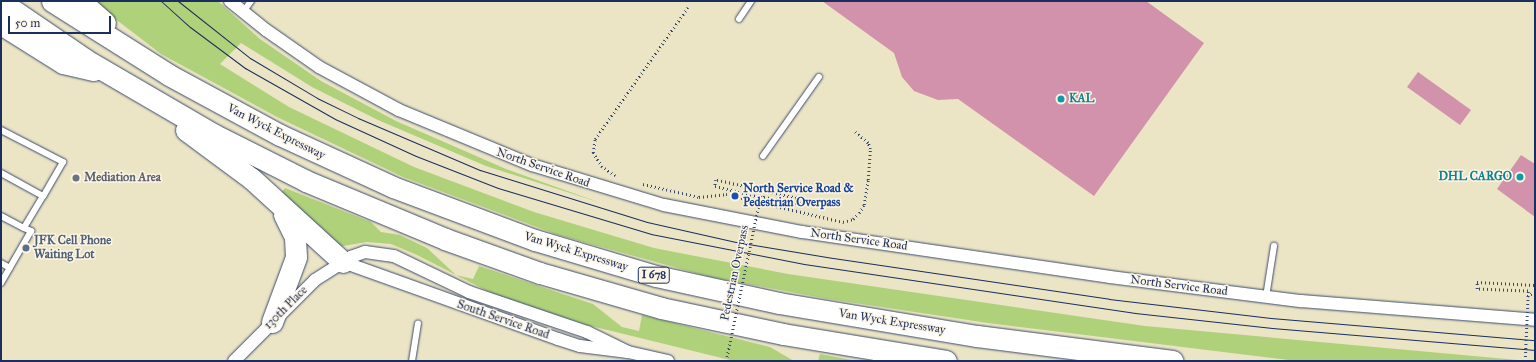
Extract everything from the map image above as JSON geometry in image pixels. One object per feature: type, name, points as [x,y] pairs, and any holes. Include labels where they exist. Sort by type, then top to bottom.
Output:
[{"type":"highway","name":"Van Wyck Expressway","points":[[52,1],[169,75],[280,135],[388,185],[493,226],[607,262],[723,292],[822,311],[984,337],[1172,361]]},
{"type":"highway","points":[[80,1],[169,75]]},
{"type":"highway","name":"I 678","points":[[1,2],[128,86],[215,135],[306,181],[398,221],[516,265],[636,301],[710,319],[805,338],[946,361]]},
{"type":"highway","points":[[1,24],[63,63],[108,73]]},
{"type":"highway","points":[[128,86],[209,149],[237,167],[342,262]]},
{"type":"highway","points":[[272,322],[291,274],[297,250],[295,237],[279,205]]},
{"type":"street","name":"North Service Road","points":[[230,1],[242,12],[319,67],[393,107],[505,156],[631,197],[802,232],[1110,277],[1266,297],[1535,320]]},
{"type":"street","name":"130th Place","points":[[234,361],[315,280],[342,262],[366,252],[394,256],[469,292],[587,332],[627,356]]},
{"type":"street","name":"South Service Road","points":[[342,262],[580,346],[627,356],[668,361]]},
{"type":"lane","points":[[242,12],[251,1]]},
{"type":"lane","points":[[738,18],[750,1]]},
{"type":"lane","points":[[763,156],[819,77]]},
{"type":"lane","points":[[1,130],[63,162],[24,228]]},
{"type":"lane","points":[[1,173],[43,196]]},
{"type":"lane","points":[[1,216],[31,231],[1,283]]},
{"type":"lane","points":[[1266,297],[1274,246]]},
{"type":"lane","points":[[1,263],[10,268]]},
{"type":"lane","points":[[412,361],[418,323]]},
{"type":"path","points":[[622,178],[602,167],[593,153],[595,139],[688,7]]},
{"type":"path","points":[[635,182],[699,197],[726,194],[755,200],[833,221],[853,219],[864,205],[870,156],[868,143],[855,132]]},
{"type":"path","points":[[755,200],[764,197],[803,204],[804,200],[716,180],[715,186],[760,197]]},
{"type":"path","name":"Pedestrian Overpass","points":[[726,361],[762,189]]},
{"type":"path","points":[[1525,361],[1528,291],[1477,289],[1478,282],[1535,285]]},
{"type":"path","points":[[1527,296],[1535,292]]},
{"type":"green space","points":[[92,1],[218,1],[260,39],[321,81],[396,121],[506,169],[601,203],[486,166],[378,120],[312,87],[241,43],[220,64],[289,107],[414,167],[534,212],[654,248],[788,274],[1145,326],[1528,361],[1297,361],[988,323],[828,299],[710,277],[558,235],[403,177],[277,117],[161,54]]},
{"type":"green space","points":[[285,188],[371,222],[381,232],[400,235],[427,248],[456,275],[417,255],[391,244],[367,242],[337,247],[281,193]]},
{"type":"green space","points":[[479,266],[593,304],[622,327],[639,331],[642,315],[770,347],[794,361],[734,361],[583,324],[501,298],[456,275],[473,279]]},
{"type":"green space","points":[[820,354],[857,361],[818,361]]},
{"type":"building","name":"KAL","points":[[822,1],[1146,1],[1204,43],[1094,196],[958,99],[938,100],[914,91],[902,77],[894,53]]},
{"type":"building","points":[[1418,72],[1471,110],[1460,125],[1407,87]]},
{"type":"building","name":"DHL CARGO","points":[[1521,155],[1535,164],[1535,217],[1497,189]]},
{"type":"tram line","points":[[161,1],[190,27],[245,68],[335,119],[416,156],[498,188],[651,234],[804,264],[1135,313],[1272,328],[1535,350]]},
{"type":"tram line","points":[[178,1],[250,58],[317,98],[358,118],[480,170],[647,222],[736,242],[1109,299],[1271,318],[1535,340]]},
{"type":"place","name":"KAL","points":[[1061,99]]},
{"type":"place","name":"DHL CARGO","points":[[1520,177]]},
{"type":"place","name":"Mediation Area","points":[[76,178]]},
{"type":"place","name":"North Service Road & Pedestrian Overpass","points":[[735,196]]},
{"type":"place","name":"JFK Cell Phone Waiting Lot","points":[[26,248]]}]
